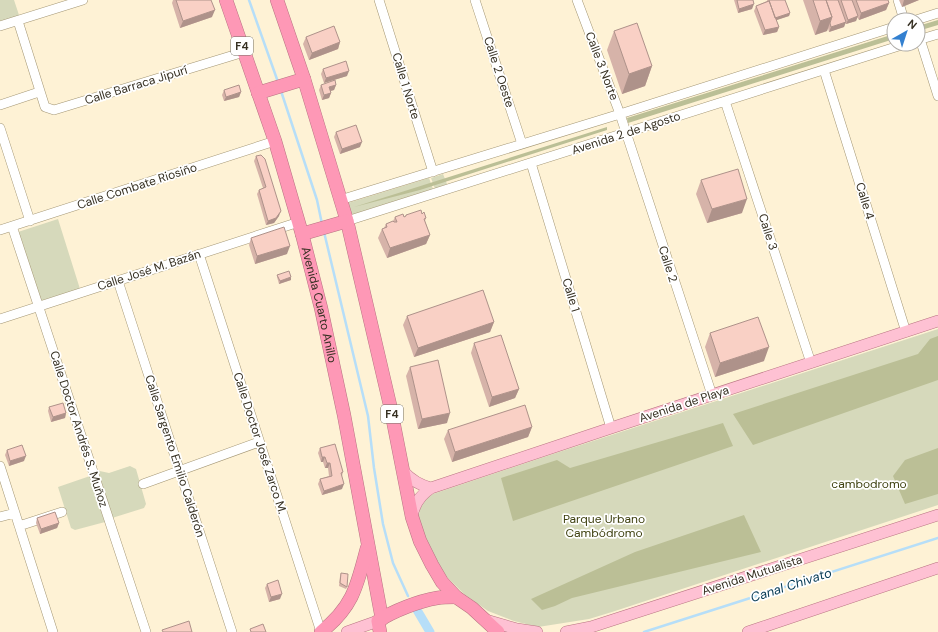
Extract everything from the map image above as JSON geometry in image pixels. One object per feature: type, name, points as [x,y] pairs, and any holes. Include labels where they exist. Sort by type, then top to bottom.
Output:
[{"type":"highway","name":"Avenida Cuarto Anillo","points":[[226,0],[244,52],[262,92],[275,141],[303,229],[342,407],[368,545],[380,624]]},
{"type":"highway","name":"F4","points":[[277,0],[300,81],[340,200],[341,223],[390,405],[412,517],[420,540],[442,582],[456,597],[486,620],[498,632]]},
{"type":"highway","points":[[262,92],[300,81]]},
{"type":"highway","points":[[303,229],[341,223]]},
{"type":"highway","points":[[321,632],[336,620],[352,597],[368,545]]},
{"type":"highway","points":[[380,624],[406,607],[422,601],[456,597]]},
{"type":"main road","name":"Avenida de Playa","points":[[412,517],[415,505],[421,495],[431,488],[938,321]]},
{"type":"main road","points":[[403,470],[412,480],[424,487],[431,488]]},
{"type":"main road","name":"Avenida Mutualista","points":[[566,632],[590,628],[938,515]]},
{"type":"main road","points":[[748,632],[938,568]]},
{"type":"main road","points":[[486,620],[517,629],[537,632]]},
{"type":"main road","points":[[347,632],[380,624]]},
{"type":"street","points":[[0,26],[83,0]]},
{"type":"street","name":"Calle 1 Norte","points":[[379,0],[433,172]]},
{"type":"street","name":"Calle 2 Oeste","points":[[475,0],[522,144]]},
{"type":"street","name":"Calle 3 Norte","points":[[577,0],[620,114],[625,133]]},
{"type":"street","points":[[898,0],[902,12]]},
{"type":"street","points":[[926,17],[938,13]]},
{"type":"street","name":"Calle Barraca Jipurí","points":[[18,21],[39,92],[45,107],[54,110],[244,52]]},
{"type":"street","name":"Avenida 2 de Agosto","points":[[340,200],[620,114],[886,30]]},
{"type":"street","points":[[926,38],[938,34]]},
{"type":"street","name":"Avenida 2 de Agosto","points":[[341,223],[886,50]]},
{"type":"street","points":[[923,52],[938,96]]},
{"type":"street","name":"Calle 4","points":[[824,70],[906,332]]},
{"type":"street","points":[[0,105],[39,92]]},
{"type":"street","name":"Calle 3","points":[[725,101],[811,363]]},
{"type":"street","points":[[0,128],[30,221]]},
{"type":"street","name":"Calle 2","points":[[625,133],[712,395]]},
{"type":"street","name":"Calle Combate Riosiño","points":[[0,230],[275,141]]},
{"type":"street","name":"Calle 1","points":[[531,163],[611,428]]},
{"type":"street","name":"Calle Doctor Andrés S. Muñoz","points":[[12,226],[146,632]]},
{"type":"street","name":"Calle José M. Bazán","points":[[0,319],[198,254],[303,229]]},
{"type":"street","name":"Calle Doctor José Zarco M.","points":[[198,254],[321,632]]},
{"type":"street","name":"Calle Sargento Emilio Calderón","points":[[118,281],[232,632]]},
{"type":"street","points":[[143,484],[180,472],[259,442]]},
{"type":"street","points":[[0,466],[53,632]]},
{"type":"street","points":[[19,526],[62,512]]},
{"type":"street","points":[[0,517],[15,513]]},
{"type":"green space","points":[[0,0],[14,0],[20,18],[0,22]]},
{"type":"green space","points":[[938,20],[938,25],[926,29],[926,24]]},
{"type":"green space","points":[[886,37],[886,42],[628,123],[627,118]]},
{"type":"green space","points":[[607,127],[607,130],[420,190],[354,207]]},
{"type":"green space","points":[[443,174],[447,184],[435,189],[431,178]]},
{"type":"green space","points":[[429,178],[433,189],[351,215],[348,203]]},
{"type":"green space","points":[[58,219],[80,289],[40,301],[18,232]]},
{"type":"green space","name":"Parque Urbano Cambódromo","points":[[938,329],[938,505],[612,612],[589,619],[538,627],[514,621],[488,611],[464,594],[447,577],[430,550],[418,521],[420,509],[424,500],[433,494]]},
{"type":"green space","points":[[938,336],[938,380],[753,445],[733,414],[918,354],[930,339]]},
{"type":"green space","points":[[723,423],[733,446],[513,521],[501,478],[557,460],[570,468]]},
{"type":"green space","points":[[938,448],[938,494],[905,504],[893,476],[905,460]]},
{"type":"green space","points":[[130,466],[136,469],[146,504],[144,508],[112,518],[95,470],[109,473]]},
{"type":"green space","points":[[90,476],[105,522],[75,530],[71,528],[58,487]]},
{"type":"green space","points":[[744,515],[761,552],[572,598],[542,610],[531,599],[635,552]]},
{"type":"building","points":[[176,0],[211,0],[215,10],[183,21]]},
{"type":"building","points":[[737,0],[753,0],[754,4],[739,9]]},
{"type":"building","points":[[769,0],[785,0],[790,13],[775,18]]},
{"type":"building","points":[[813,0],[826,0],[832,17],[820,21]]},
{"type":"building","points":[[826,0],[838,0],[846,22],[831,27],[830,23],[832,17]]},
{"type":"building","points":[[841,0],[852,0],[858,16],[848,20]]},
{"type":"building","points":[[856,0],[888,0],[889,3],[861,13]]},
{"type":"building","points":[[769,1],[779,27],[765,30],[756,6]]},
{"type":"building","points":[[637,23],[652,66],[629,74],[614,31]]},
{"type":"building","points":[[334,26],[340,42],[312,53],[306,37]]},
{"type":"building","points":[[346,61],[349,71],[326,78],[323,69]]},
{"type":"building","points":[[335,80],[336,85],[329,87],[331,93],[324,95],[321,85]]},
{"type":"building","points":[[239,85],[241,92],[226,97],[224,90]]},
{"type":"building","points":[[356,125],[362,142],[342,149],[336,132]]},
{"type":"building","points":[[261,155],[265,159],[281,211],[276,218],[268,221],[259,190],[266,187],[256,156]]},
{"type":"building","points":[[738,169],[747,199],[712,209],[701,180]]},
{"type":"building","points":[[421,210],[422,214],[424,212],[426,218],[424,219],[430,235],[390,248],[382,229],[387,227],[386,224],[393,221],[397,222],[395,217],[403,214],[404,217]]},
{"type":"building","points":[[284,227],[290,246],[257,256],[251,238]]},
{"type":"building","points":[[289,271],[291,277],[280,281],[277,275]]},
{"type":"building","points":[[483,290],[494,322],[418,348],[407,316]]},
{"type":"building","points":[[758,317],[769,347],[720,363],[710,333]]},
{"type":"building","points":[[501,335],[519,389],[492,397],[474,343]]},
{"type":"building","points":[[438,360],[450,413],[422,419],[410,367]]},
{"type":"building","points":[[63,403],[66,413],[53,417],[49,407]]},
{"type":"building","points":[[525,405],[532,427],[455,452],[448,430]]},
{"type":"building","points":[[335,444],[343,472],[341,473],[344,484],[324,491],[320,479],[332,476],[330,463],[327,463],[325,457],[322,457],[320,448]]},
{"type":"building","points":[[22,445],[26,456],[10,461],[7,450]]},
{"type":"building","points":[[55,512],[59,523],[41,529],[37,518]]},
{"type":"building","points":[[341,573],[348,574],[347,587],[340,583]]},
{"type":"building","points":[[278,580],[282,594],[271,597],[267,584]]},
{"type":"building","points":[[189,621],[192,632],[163,632],[162,630]]},
{"type":"building","points":[[263,624],[266,632],[251,632],[250,629]]},
{"type":"waterway","points":[[249,0],[278,82]]},
{"type":"waterway","points":[[281,91],[317,200],[322,224]]},
{"type":"waterway","points":[[324,232],[368,416],[374,468],[383,524],[393,563],[408,596]]},
{"type":"waterway","name":"Canal Chivato","points":[[644,632],[938,538]]},
{"type":"waterway","points":[[417,610],[430,632]]},
{"type":"park label","name":"cambodromo","points":[[869,484]]}]
